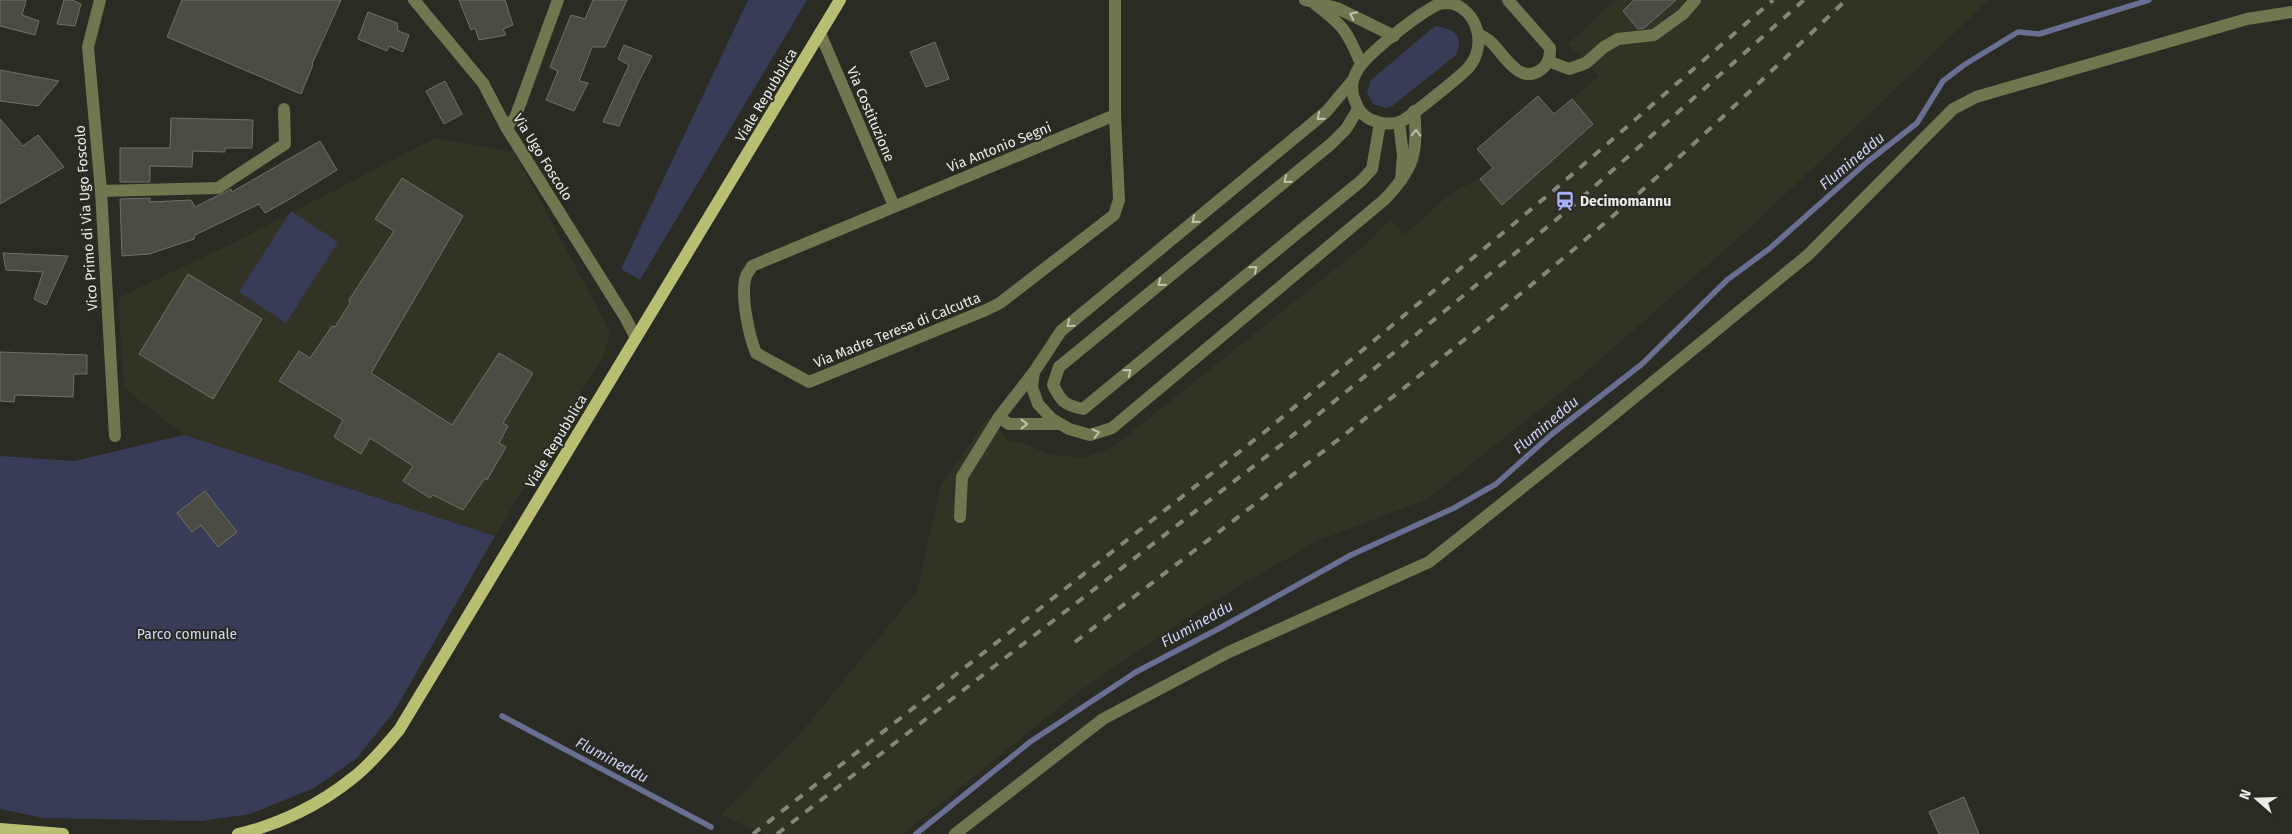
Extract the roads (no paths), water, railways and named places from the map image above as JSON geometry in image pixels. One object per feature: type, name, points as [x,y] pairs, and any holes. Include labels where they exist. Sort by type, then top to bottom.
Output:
[{"type":"main road","name":"Viale Repubblica","points":[[238,834],[259,830],[318,802],[355,777],[399,730],[840,0]]},
{"type":"main road","points":[[0,829],[63,834]]},
{"type":"street","name":"Vico Primo di Via Ugo Foscolo","points":[[100,0],[88,47],[101,191],[115,436]]},
{"type":"street","name":"Via Ugo Foscolo","points":[[414,0],[483,83],[506,127],[625,317],[636,338]]},
{"type":"street","points":[[506,127],[515,118],[558,0]]},
{"type":"street","name":"Via Madre Teresa di Calcutta","points":[[894,206],[752,266],[746,276],[745,299],[752,344],[756,353],[809,382],[965,320],[1000,302],[1114,215],[1118,200],[1115,115],[1115,0]]},
{"type":"street","points":[[1307,0],[1352,14],[1394,36]]},
{"type":"street","points":[[1307,0],[1340,23],[1350,38],[1361,64]]},
{"type":"street","points":[[1479,34],[1491,42],[1516,70],[1527,74],[1536,73],[1547,64],[1550,48],[1508,0]]},
{"type":"street","points":[[1548,61],[1568,68],[1586,63],[1604,47],[1618,39],[1654,35],[1683,14],[1695,0]]},
{"type":"street","points":[[960,517],[962,477],[999,417],[1034,372],[1061,332],[1326,112],[1353,80],[1361,64],[1418,17],[1441,4],[1451,3],[1460,3],[1471,16],[1479,34],[1478,49],[1469,67],[1399,122],[1380,123],[1369,119],[1358,109],[1352,94],[1353,80]]},
{"type":"street","points":[[955,834],[1103,719],[1229,652],[1430,562],[1608,420],[1808,255],[1953,109],[1976,97],[2247,19],[2292,12]]},
{"type":"street","name":"Via Costituzione","points":[[820,33],[894,206]]},
{"type":"street","points":[[101,191],[218,188],[285,144],[284,109]]},
{"type":"street","points":[[1358,109],[1346,128],[1332,144],[1059,367],[1053,385],[1060,398],[1069,406],[1083,408],[1361,181],[1372,169],[1380,123]]},
{"type":"street","points":[[1034,372],[1032,387],[1038,404],[1052,419],[1060,424],[1090,435],[1112,428],[1384,200],[1401,183],[1412,165],[1417,132],[1414,111]]},
{"type":"street","name":"Via Antonio Segni","points":[[894,206],[1115,115]]},
{"type":"street","points":[[1399,122],[1403,155],[1401,183]]},
{"type":"street","points":[[999,417],[1009,424],[1060,424]]},
{"type":"waterway","name":"Flumineddu","points":[[916,834],[1030,742],[1136,672],[1220,628],[1351,555],[1454,508],[1496,484],[1552,434],[1642,364],[1727,280],[1769,249],[1866,163],[1917,123],[1943,81],[1964,65],[2018,32],[2039,34],[2149,0]]},
{"type":"waterway","name":"Flumineddu","points":[[502,716],[711,827]]},
{"type":"railway","points":[[753,834],[1267,430],[1553,191],[1773,0]]},
{"type":"railway","points":[[777,834],[1281,445],[1568,210],[1804,0]]},
{"type":"railway","points":[[1075,642],[1333,444],[1586,239],[1653,181],[1846,0]]},
{"type":"place","name":"Decimomannu","points":[[1565,201]]},
{"type":"park label","name":"Parco comunale","points":[[187,634]]}]
